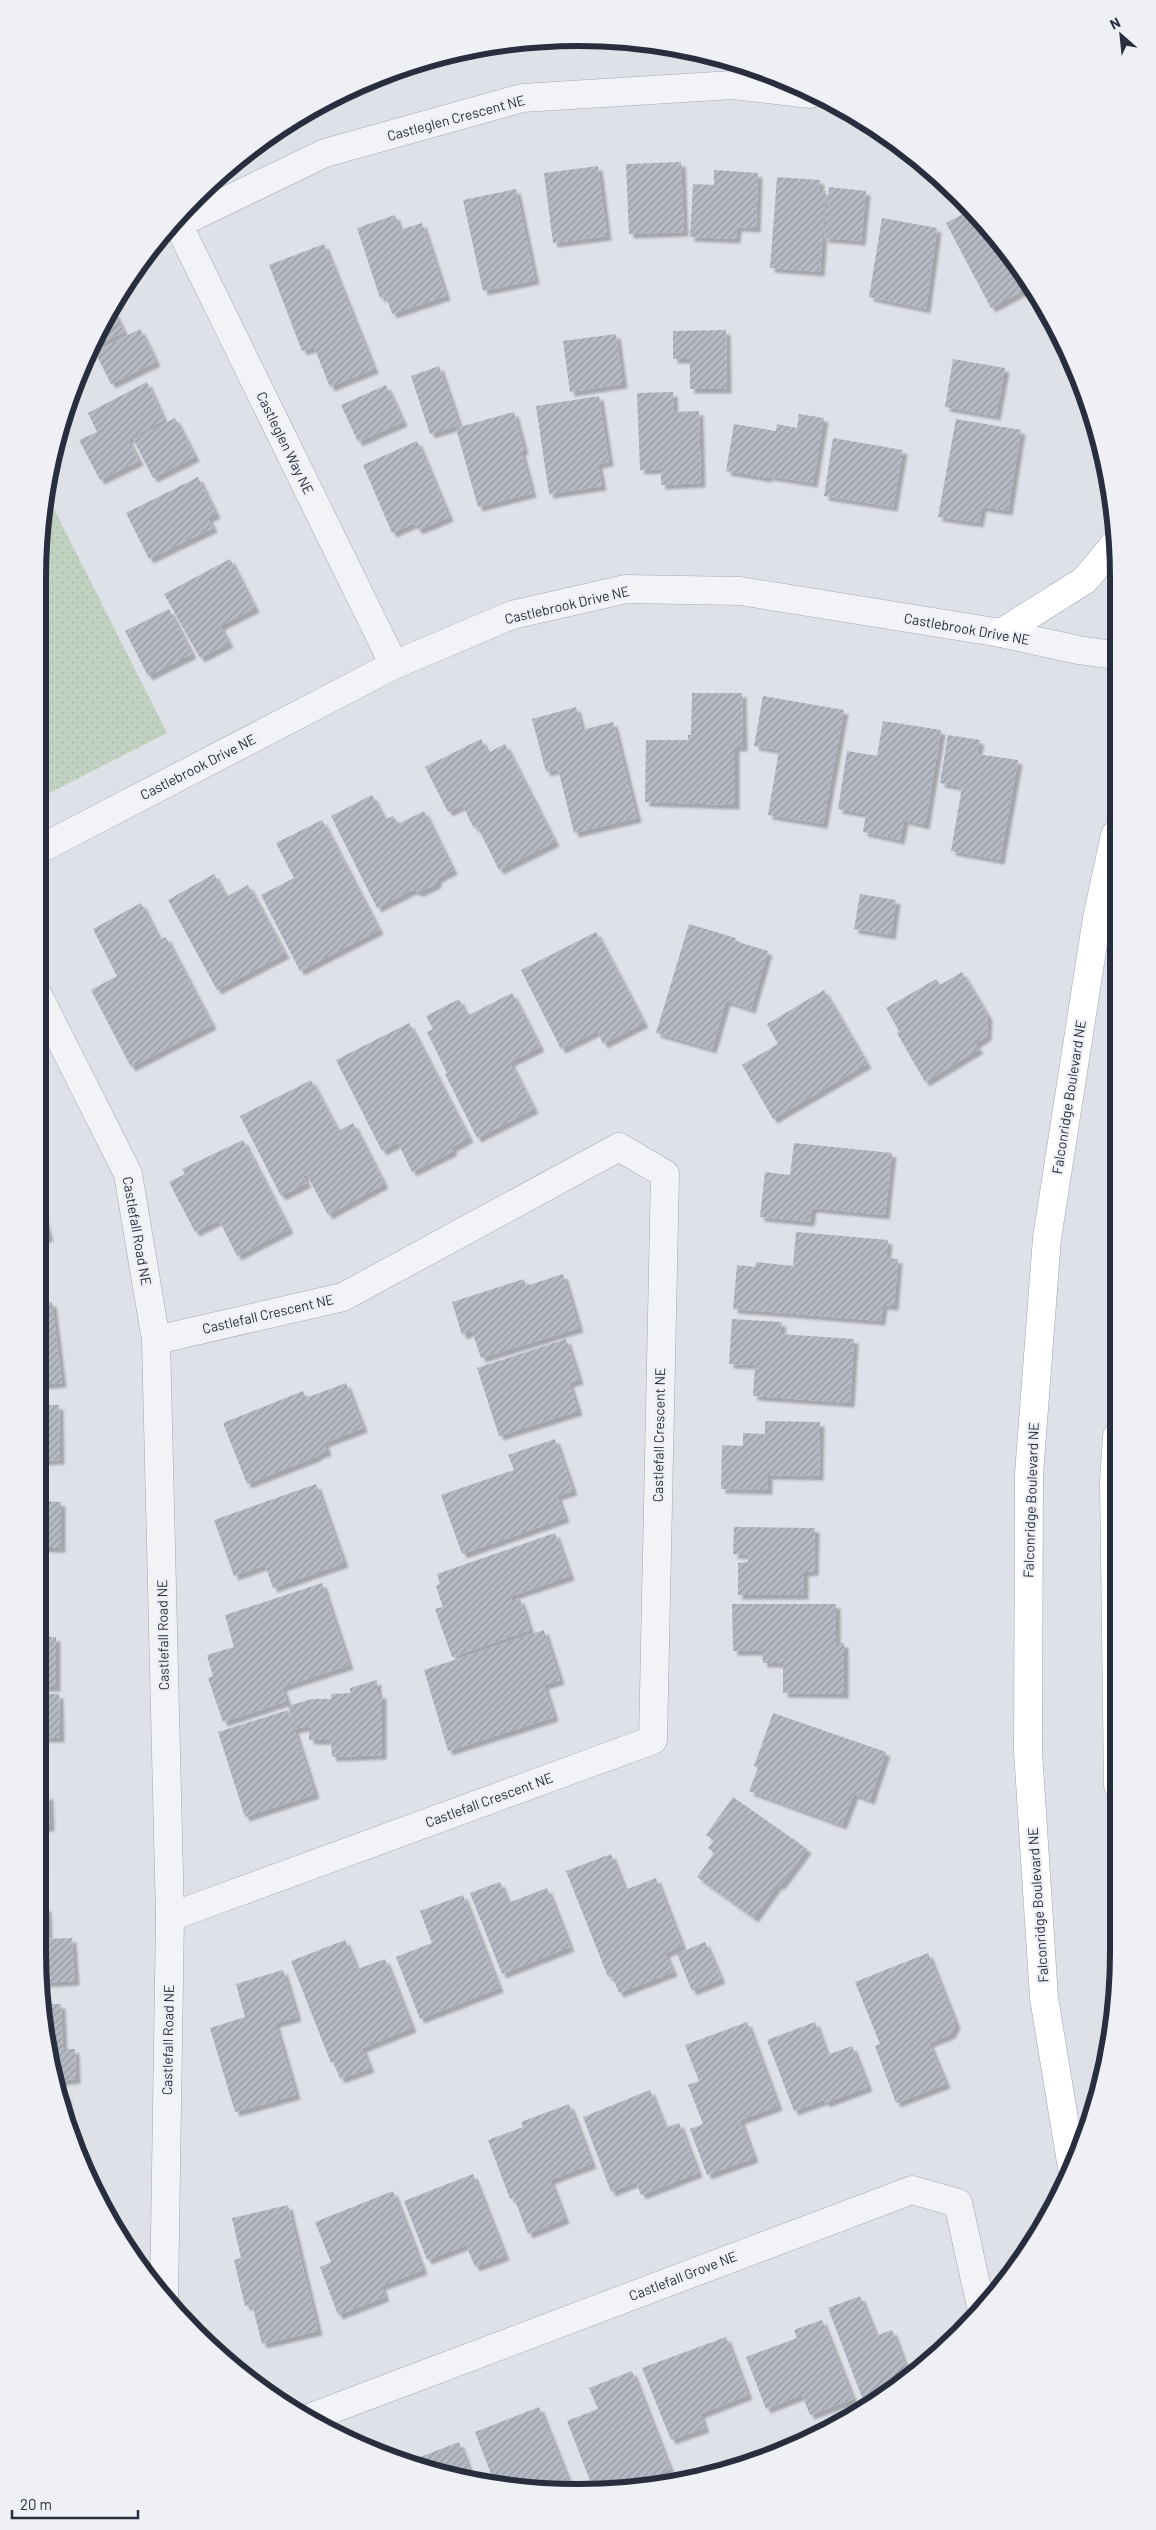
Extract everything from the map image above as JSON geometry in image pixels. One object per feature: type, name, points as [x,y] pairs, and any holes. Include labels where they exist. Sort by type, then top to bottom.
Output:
[{"type":"main road","points":[[1001,633],[1084,580],[1109,551]]},
{"type":"main road","name":"Falconridge Boulevard NE","points":[[1070,2153],[1044,1998],[1028,1751],[1030,1474],[1047,1238],[1096,918],[1110,857]]},
{"type":"street","name":"Castleglen Crescent NE","points":[[188,217],[324,153],[522,98],[733,85],[792,92]]},
{"type":"street","name":"Castleglen Way NE","points":[[179,226],[394,665]]},
{"type":"street","name":"Castlebrook Drive NE","points":[[46,846],[394,665],[512,615],[626,590],[740,591],[1001,633],[1078,650],[1110,654]]},
{"type":"street","name":"Castlefall Road NE","points":[[46,1012],[128,1174],[156,1340],[170,1917],[164,2286]]},
{"type":"street","name":"Castlefall Crescent NE","points":[[156,1340],[343,1297],[619,1147],[665,1174],[653,1740],[170,1917]]},
{"type":"street","name":"Castlefall Grove NE","points":[[316,2415],[912,2190],[958,2203],[980,2301]]},
{"type":"green space","points":[[52,504],[167,733],[46,795],[46,578],[47,543]]},
{"type":"building","points":[[681,162],[684,232],[629,234],[626,164]]},
{"type":"building","points":[[598,166],[607,236],[553,243],[544,173]]},
{"type":"building","points":[[714,170],[758,173],[756,228],[737,227],[736,239],[690,237],[693,184],[714,185]]},
{"type":"building","points":[[777,177],[820,180],[819,191],[826,191],[820,272],[770,268]]},
{"type":"building","points":[[829,187],[866,191],[861,241],[824,238]]},
{"type":"building","points":[[516,189],[535,280],[483,291],[463,200]]},
{"type":"building","points":[[965,213],[1000,254],[1025,290],[991,308],[946,223]]},
{"type":"building","points":[[395,215],[400,230],[422,223],[446,296],[392,314],[386,296],[380,298],[357,228]]},
{"type":"building","points":[[882,218],[937,228],[926,309],[869,297]]},
{"type":"building","points":[[324,244],[374,369],[330,387],[314,347],[302,351],[269,265]]},
{"type":"building","points":[[115,315],[124,332],[101,343]]},
{"type":"building","points":[[140,329],[156,362],[111,384],[96,354],[98,351]]},
{"type":"building","points":[[726,330],[727,389],[690,389],[690,359],[673,359],[673,331]]},
{"type":"building","points":[[616,334],[623,384],[570,392],[563,341]]},
{"type":"building","points":[[953,359],[1005,368],[996,416],[945,407]]},
{"type":"building","points":[[439,366],[459,425],[430,434],[411,376]]},
{"type":"building","points":[[147,382],[164,420],[128,439],[139,461],[100,480],[79,440],[97,432],[88,413]]},
{"type":"building","points":[[386,385],[403,422],[358,442],[341,405]]},
{"type":"building","points":[[673,392],[674,412],[699,411],[701,483],[661,485],[661,469],[640,470],[637,393]]},
{"type":"building","points":[[599,396],[609,462],[598,464],[602,486],[549,494],[536,406]]},
{"type":"building","points":[[514,412],[524,450],[521,451],[532,493],[478,507],[456,428]]},
{"type":"building","points":[[799,414],[824,418],[813,483],[769,476],[771,458],[768,478],[726,471],[734,424],[776,431],[777,424],[797,428]]},
{"type":"building","points":[[175,418],[195,457],[153,478],[133,439]]},
{"type":"building","points":[[956,419],[1021,430],[1008,511],[982,507],[979,523],[938,517]]},
{"type":"building","points":[[833,438],[903,450],[893,507],[824,496]]},
{"type":"building","points":[[417,441],[449,517],[418,530],[414,523],[392,533],[363,465]]},
{"type":"building","points":[[198,477],[216,514],[208,518],[213,528],[149,559],[126,513]]},
{"type":"building","points":[[230,559],[255,608],[220,626],[229,643],[200,658],[164,594]]},
{"type":"building","points":[[169,609],[192,654],[148,676],[125,631]]},
{"type":"building","points":[[692,693],[742,693],[743,747],[735,747],[735,805],[645,802],[646,740],[688,740],[688,735],[691,735]]},
{"type":"building","points":[[763,696],[844,710],[823,824],[768,815],[779,750],[754,746]]},
{"type":"building","points":[[576,707],[582,730],[613,722],[637,818],[574,833],[558,769],[546,772],[532,719]]},
{"type":"building","points":[[883,721],[941,730],[925,825],[904,820],[900,840],[863,832],[866,814],[838,809],[847,751],[877,756]]},
{"type":"building","points":[[948,735],[980,740],[977,754],[1018,760],[1000,860],[951,851],[962,787],[940,783]]},
{"type":"building","points":[[481,739],[488,753],[505,744],[555,842],[499,870],[477,826],[474,828],[462,805],[448,812],[425,767]]},
{"type":"building","points":[[372,795],[385,820],[393,816],[398,824],[424,811],[453,870],[438,878],[436,884],[420,892],[412,890],[377,908],[331,816]]},
{"type":"building","points":[[322,820],[379,930],[300,971],[261,895],[294,878],[276,843]]},
{"type":"building","points":[[214,874],[226,897],[248,885],[285,954],[217,990],[168,900]]},
{"type":"building","points":[[860,894],[896,900],[891,935],[854,929]]},
{"type":"building","points":[[141,903],[160,940],[166,937],[212,1025],[131,1067],[91,990],[117,976],[93,929]]},
{"type":"building","points":[[689,924],[736,938],[735,941],[768,951],[751,1009],[726,1001],[712,1049],[656,1033]]},
{"type":"building","points":[[596,932],[644,1023],[603,1044],[597,1031],[561,1049],[521,970]]},
{"type":"building","points":[[962,972],[988,1016],[987,1036],[975,1044],[979,1049],[925,1082],[897,1033],[899,1031],[886,1008],[936,979],[940,985]]},
{"type":"building","points":[[824,990],[867,1064],[773,1119],[742,1065],[778,1044],[767,1024]]},
{"type":"building","points":[[512,993],[540,1047],[510,1062],[534,1109],[477,1138],[445,1074],[447,1073],[427,1032],[433,1029],[426,1016],[459,999],[467,1016]]},
{"type":"building","points":[[409,1023],[469,1138],[451,1148],[453,1151],[412,1172],[398,1143],[382,1151],[336,1060]]},
{"type":"building","points":[[311,1080],[338,1131],[353,1123],[384,1184],[328,1215],[307,1175],[303,1176],[307,1183],[281,1196],[240,1116]]},
{"type":"building","points":[[243,1140],[289,1229],[237,1256],[219,1220],[195,1232],[169,1182],[185,1174],[182,1169]]},
{"type":"building","points":[[794,1143],[892,1153],[885,1215],[812,1208],[810,1222],[760,1217],[765,1172],[790,1175]]},
{"type":"building","points":[[46,1226],[49,1237],[46,1238]]},
{"type":"building","points":[[796,1232],[888,1240],[886,1258],[898,1259],[894,1306],[883,1305],[881,1321],[733,1309],[737,1265],[755,1267],[756,1262],[793,1266]]},
{"type":"building","points":[[563,1274],[579,1328],[481,1358],[472,1331],[462,1335],[452,1302],[524,1279],[526,1286]]},
{"type":"building","points":[[52,1302],[62,1383],[46,1384],[46,1303]]},
{"type":"building","points":[[732,1319],[782,1322],[780,1334],[854,1339],[850,1403],[753,1396],[755,1365],[729,1364]]},
{"type":"building","points":[[566,1339],[579,1380],[569,1383],[578,1411],[499,1436],[477,1368]]},
{"type":"building","points":[[346,1383],[363,1428],[324,1443],[327,1451],[318,1456],[247,1484],[223,1423],[303,1391],[306,1398]]},
{"type":"building","points":[[46,1405],[59,1405],[60,1460],[46,1461]]},
{"type":"building","points":[[765,1421],[820,1422],[819,1476],[768,1475],[768,1490],[721,1489],[722,1445],[743,1446],[743,1433],[765,1434]]},
{"type":"building","points":[[555,1439],[573,1491],[557,1496],[565,1518],[462,1554],[441,1495],[514,1470],[508,1455]]},
{"type":"building","points":[[316,1484],[344,1563],[273,1588],[265,1565],[234,1576],[214,1520]]},
{"type":"building","points":[[46,1501],[61,1502],[61,1548],[46,1548]]},
{"type":"building","points":[[734,1527],[815,1528],[814,1571],[804,1572],[804,1595],[738,1595],[738,1563],[748,1562],[748,1555],[733,1554]]},
{"type":"building","points":[[555,1533],[570,1576],[511,1596],[512,1601],[520,1599],[530,1630],[452,1657],[435,1609],[443,1607],[436,1586],[440,1584],[437,1574]]},
{"type":"building","points":[[322,1583],[349,1665],[282,1687],[287,1701],[223,1722],[208,1678],[213,1676],[207,1655],[234,1647],[225,1615]]},
{"type":"building","points":[[732,1604],[836,1604],[836,1643],[844,1643],[844,1694],[783,1693],[783,1663],[763,1663],[762,1651],[733,1651]]},
{"type":"building","points":[[544,1630],[560,1680],[544,1685],[554,1717],[448,1751],[424,1670]]},
{"type":"building","points":[[46,1637],[56,1637],[56,1687],[46,1687]]},
{"type":"building","points":[[377,1680],[377,1694],[382,1694],[382,1755],[332,1757],[331,1740],[309,1740],[309,1726],[294,1729],[315,1794],[245,1817],[218,1732],[288,1710],[293,1725],[288,1706],[312,1699],[331,1699],[331,1694],[350,1693],[350,1688]]},
{"type":"building","points":[[46,1694],[59,1694],[60,1738],[46,1738]]},
{"type":"building","points":[[773,1713],[886,1752],[870,1800],[854,1794],[842,1825],[749,1791],[758,1768],[754,1766]]},
{"type":"building","points":[[46,1795],[49,1795],[50,1827],[46,1827]]},
{"type":"building","points":[[733,1797],[807,1849],[780,1886],[778,1884],[754,1918],[697,1877],[714,1853],[708,1848],[714,1841],[706,1835]]},
{"type":"building","points":[[611,1854],[625,1890],[656,1878],[682,1946],[665,1953],[673,1972],[619,1993],[612,1976],[608,1977],[566,1871]]},
{"type":"building","points":[[500,1882],[508,1903],[547,1888],[570,1947],[502,1974],[470,1893]]},
{"type":"building","points":[[463,1895],[499,1988],[420,2019],[396,1957],[432,1943],[420,1911]]},
{"type":"building","points":[[46,1907],[48,1939],[72,1938],[75,1981],[47,1983]]},
{"type":"building","points":[[345,1940],[357,1969],[385,1959],[412,2028],[362,2048],[370,2068],[340,2079],[333,2061],[331,2063],[291,1961]]},
{"type":"building","points":[[705,1942],[721,1979],[692,1991],[677,1954]]},
{"type":"building","points":[[928,1953],[956,2024],[951,2034],[929,2043],[946,2084],[896,2103],[875,2046],[880,2044],[855,1982]]},
{"type":"building","points":[[283,1970],[297,2017],[275,2023],[296,2095],[235,2112],[210,2028],[245,2017],[236,1984]]},
{"type":"building","points":[[49,2004],[61,2004],[63,2049],[75,2049],[76,2079],[62,2081],[56,2056]]},
{"type":"building","points":[[747,2022],[778,2106],[740,2120],[754,2158],[707,2175],[690,2129],[703,2124],[688,2085],[699,2081],[685,2045]]},
{"type":"building","points":[[815,2022],[827,2055],[852,2046],[868,2087],[825,2103],[824,2100],[794,2111],[767,2040]]},
{"type":"building","points":[[650,2090],[665,2128],[679,2123],[698,2173],[641,2195],[636,2182],[611,2192],[583,2117]]},
{"type":"building","points":[[569,2104],[592,2164],[550,2180],[565,2219],[528,2234],[514,2198],[510,2199],[488,2140],[523,2127],[521,2122]]},
{"type":"building","points":[[473,2174],[505,2256],[475,2267],[466,2245],[427,2260],[404,2201]]},
{"type":"building","points":[[393,2191],[423,2270],[381,2286],[385,2297],[338,2315],[320,2267],[331,2262],[315,2222]]},
{"type":"building","points":[[288,2205],[318,2331],[262,2344],[252,2304],[245,2306],[234,2260],[241,2258],[232,2218]]},
{"type":"building","points":[[860,2296],[876,2336],[892,2330],[907,2370],[863,2400],[828,2308]]},
{"type":"building","points":[[822,2320],[853,2399],[810,2415],[802,2395],[766,2409],[746,2357],[797,2338],[794,2330]]},
{"type":"building","points":[[726,2337],[748,2395],[700,2414],[705,2428],[671,2440],[642,2368]]},
{"type":"building","points":[[632,2371],[670,2469],[646,2479],[591,2484],[567,2421],[598,2409],[589,2388]]},
{"type":"building","points":[[539,2407],[570,2484],[543,2483],[501,2478],[500,2476],[492,2477],[475,2432]]},
{"type":"building","points":[[459,2442],[471,2473],[440,2466],[416,2459]]}]
